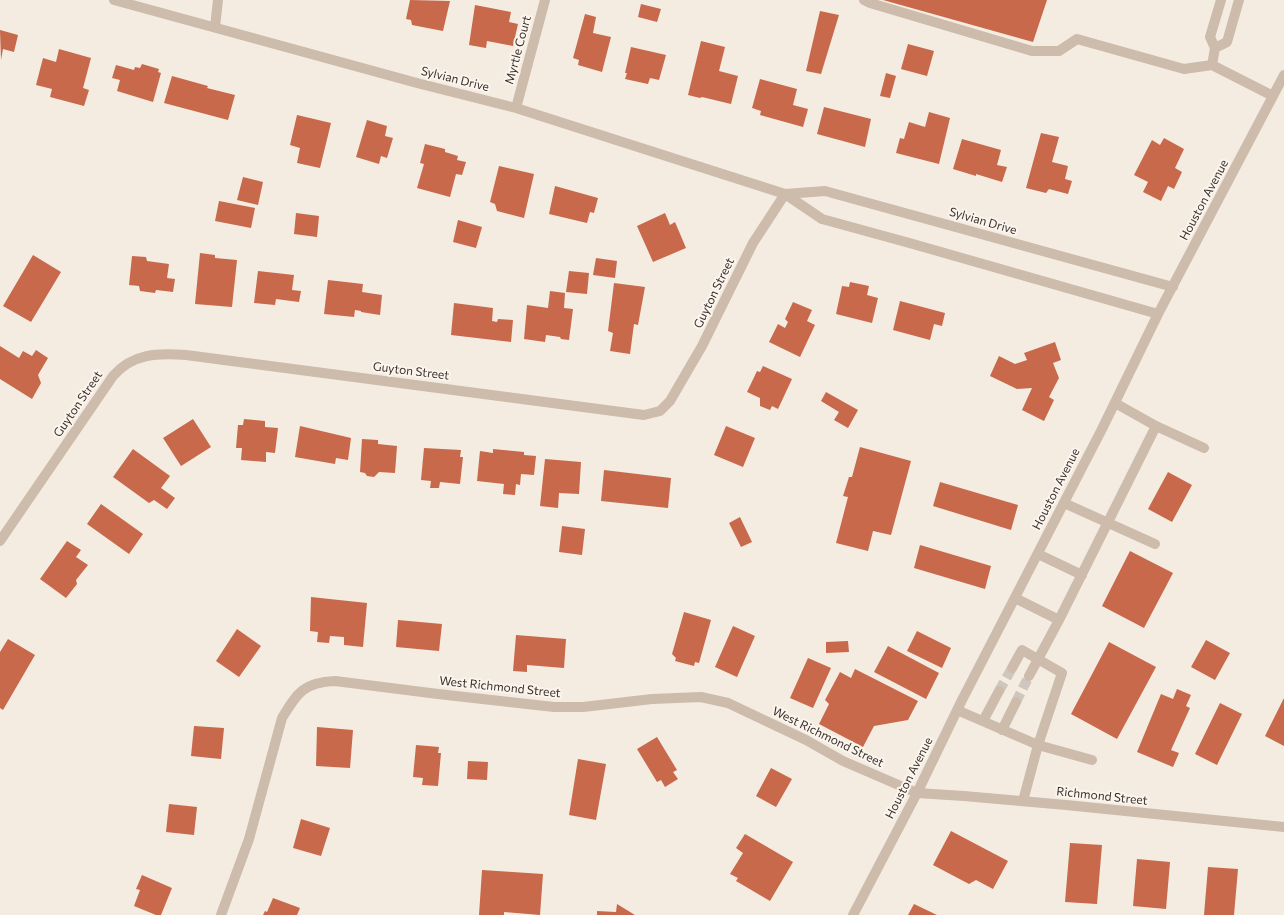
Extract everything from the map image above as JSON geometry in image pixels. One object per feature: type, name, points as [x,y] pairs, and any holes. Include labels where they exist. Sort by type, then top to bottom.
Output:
[{"type":"street","name":"Sylvian Drive","points":[[114,0],[417,83],[516,108],[785,194],[822,220],[913,244],[1158,314]]},
{"type":"street","points":[[216,27],[218,0]]},
{"type":"street","name":"Myrtle Court","points":[[516,108],[545,0]]},
{"type":"street","points":[[864,0],[1032,51],[1059,51],[1077,40],[1184,69],[1212,65],[1273,96]]},
{"type":"street","points":[[1212,65],[1215,48],[1210,37],[1221,0]]},
{"type":"street","points":[[1215,48],[1227,42],[1239,0]]},
{"type":"street","name":"Houston Avenue","points":[[853,915],[917,793],[957,710],[1115,403],[1158,314],[1284,75]]},
{"type":"street","name":"Sylvian Drive","points":[[785,194],[825,191],[1173,287]]},
{"type":"street","name":"Guyton Street","points":[[0,541],[113,376],[118,370],[130,362],[152,354],[186,355],[644,415],[660,410],[670,401],[702,346],[753,243],[785,194]]},
{"type":"street","points":[[1115,403],[1156,426],[1204,448]]},
{"type":"street","points":[[1029,676],[1082,575],[1156,426]]},
{"type":"street","points":[[1064,502],[1154,544]]},
{"type":"street","points":[[1038,554],[1082,575]]},
{"type":"street","points":[[1015,598],[1059,620]]},
{"type":"street","points":[[1012,668],[1022,650],[1062,673],[1038,745],[1023,801]]},
{"type":"street","name":"West Richmond Street","points":[[221,915],[249,839],[282,718],[291,703],[300,693],[308,686],[321,682],[335,681],[554,707],[583,707],[652,698],[701,696],[728,703],[806,740],[843,761],[917,793]]},
{"type":"street","points":[[983,721],[999,691]]},
{"type":"street","points":[[1002,730],[1016,702]]},
{"type":"street","points":[[957,710],[1038,745],[1092,760]]},
{"type":"street","name":"Richmond Street","points":[[917,793],[1023,801],[1284,827]]},
{"type":"building","points":[[410,0],[450,1],[443,31],[412,25],[411,20],[406,19]]},
{"type":"building","points":[[883,0],[1047,0],[1033,42]]},
{"type":"building","points":[[641,4],[661,9],[657,22],[638,17]]},
{"type":"building","points":[[475,5],[511,12],[509,22],[518,24],[513,46],[487,41],[486,48],[469,45]]},
{"type":"building","points":[[820,11],[839,15],[821,74],[806,71]]},
{"type":"building","points":[[585,14],[596,17],[593,33],[611,37],[602,72],[578,65],[579,60],[573,58]]},
{"type":"building","points":[[0,30],[18,35],[14,52],[3,49],[1,60]]},
{"type":"building","points":[[701,41],[725,47],[719,71],[738,76],[731,104],[688,95]]},
{"type":"building","points":[[908,44],[934,51],[927,76],[901,69]]},
{"type":"building","points":[[631,47],[666,55],[659,80],[650,78],[648,84],[625,79]]},
{"type":"building","points":[[59,49],[91,58],[83,88],[89,90],[84,106],[50,97],[52,89],[36,85],[43,58],[56,62]]},
{"type":"building","points":[[142,64],[159,69],[158,72],[161,73],[153,102],[117,91],[120,80],[112,78],[116,65],[134,70],[135,67],[140,68]]},
{"type":"building","points":[[886,73],[896,76],[890,98],[880,96]]},
{"type":"building","points":[[172,76],[208,86],[207,88],[235,95],[228,120],[164,103]]},
{"type":"building","points":[[760,79],[797,89],[793,105],[808,109],[803,127],[760,115],[761,111],[752,108]]},
{"type":"building","points":[[824,107],[871,119],[865,147],[817,134]]},
{"type":"building","points":[[929,112],[950,118],[939,164],[896,153],[900,138],[904,139],[909,122],[925,127]]},
{"type":"building","points":[[297,115],[331,123],[320,168],[297,163],[300,148],[290,145]]},
{"type":"building","points":[[367,120],[387,126],[385,136],[393,138],[387,158],[381,156],[379,164],[356,157]]},
{"type":"building","points":[[1041,133],[1059,137],[1052,162],[1068,166],[1065,179],[1072,181],[1068,194],[1049,189],[1046,193],[1026,188]]},
{"type":"building","points":[[1164,138],[1184,149],[1175,168],[1182,172],[1174,189],[1168,186],[1161,201],[1143,192],[1148,182],[1134,175],[1152,140],[1160,145]]},
{"type":"building","points":[[962,139],[1001,150],[997,165],[1007,167],[1002,182],[953,169]]},
{"type":"building","points":[[425,144],[445,149],[445,152],[458,156],[457,160],[466,162],[462,175],[456,174],[450,197],[417,188],[424,164],[420,163]]},
{"type":"building","points":[[499,166],[534,174],[524,218],[497,211],[495,204],[490,202]]},
{"type":"building","points":[[243,177],[263,182],[258,205],[237,200]]},
{"type":"building","points":[[555,186],[598,198],[594,213],[590,212],[587,223],[549,214]]},
{"type":"building","points":[[219,201],[255,208],[251,228],[215,221]]},
{"type":"building","points":[[296,213],[319,216],[317,237],[294,234]]},
{"type":"building","points":[[665,213],[670,225],[675,222],[686,248],[653,262],[637,226]]},
{"type":"building","points":[[458,220],[482,227],[476,248],[453,242]]},
{"type":"building","points":[[200,253],[215,255],[215,258],[237,260],[232,307],[195,304]]},
{"type":"building","points":[[33,255],[61,272],[31,322],[3,306]]},
{"type":"building","points":[[132,256],[146,257],[147,261],[169,264],[167,278],[175,279],[173,292],[156,290],[155,293],[140,291],[139,286],[129,285]]},
{"type":"building","points":[[596,258],[617,261],[615,278],[593,275]]},
{"type":"building","points":[[258,271],[294,275],[292,290],[301,291],[299,302],[276,299],[275,305],[254,303]]},
{"type":"building","points":[[569,271],[589,273],[587,294],[566,292]]},
{"type":"building","points":[[328,280],[363,284],[362,292],[382,295],[380,315],[355,310],[354,317],[324,314]]},
{"type":"building","points":[[850,282],[869,286],[867,295],[878,298],[872,323],[836,314],[842,286],[849,287]]},
{"type":"building","points":[[614,283],[645,287],[638,325],[634,324],[630,354],[610,351],[613,333],[608,331]]},
{"type":"building","points":[[550,291],[565,293],[564,308],[573,309],[569,340],[546,335],[545,342],[524,339],[527,305],[548,308]]},
{"type":"building","points":[[900,301],[945,313],[942,326],[934,324],[930,340],[893,330]]},
{"type":"building","points":[[793,302],[812,310],[807,321],[815,325],[800,357],[769,342],[778,324],[785,328],[788,322],[785,319]]},
{"type":"building","points":[[454,303],[493,308],[492,321],[497,322],[498,319],[513,320],[511,342],[451,335]]},
{"type":"building","points":[[1055,342],[1061,360],[1053,363],[1059,378],[1049,397],[1054,400],[1044,421],[1022,410],[1032,388],[1017,389],[990,376],[999,356],[1015,364],[1027,360],[1024,353]]},
{"type":"building","points":[[0,346],[19,358],[23,351],[32,356],[36,350],[48,358],[38,375],[41,383],[32,399],[0,379]]},
{"type":"building","points":[[763,366],[792,379],[778,409],[772,406],[770,410],[760,406],[760,398],[747,392],[757,371],[760,372]]},
{"type":"building","points":[[826,392],[858,410],[848,428],[834,420],[839,412],[821,401]]},
{"type":"building","points":[[193,419],[211,447],[181,466],[163,438]]},
{"type":"building","points":[[244,419],[265,421],[265,427],[278,428],[275,453],[266,452],[266,462],[241,460],[242,448],[236,448],[238,425],[243,425]]},
{"type":"building","points":[[300,426],[351,438],[348,460],[336,458],[335,464],[295,457]]},
{"type":"building","points":[[726,426],[755,438],[743,467],[714,455]]},
{"type":"building","points":[[362,439],[378,440],[378,444],[397,446],[395,473],[379,472],[374,477],[367,476],[365,473],[360,472]]},
{"type":"building","points":[[860,447],[911,461],[891,535],[873,531],[868,551],[836,543],[848,497],[843,496],[849,477],[852,477]]},
{"type":"building","points":[[424,448],[461,450],[460,457],[463,457],[460,484],[440,482],[439,488],[430,488],[431,481],[421,480]]},
{"type":"building","points":[[133,449],[170,476],[161,488],[175,498],[167,509],[154,500],[149,503],[113,477]]},
{"type":"building","points":[[493,449],[524,452],[524,455],[536,456],[534,475],[521,474],[520,485],[516,484],[515,495],[503,494],[504,484],[477,481],[480,451],[493,453]]},
{"type":"building","points":[[545,459],[581,462],[579,494],[559,493],[558,508],[540,506]]},
{"type":"building","points":[[604,470],[671,478],[668,508],[601,501]]},
{"type":"building","points":[[1168,472],[1192,485],[1172,522],[1148,509]]},
{"type":"building","points":[[940,482],[1018,505],[1011,530],[933,506]]},
{"type":"building","points":[[101,504],[143,534],[129,554],[87,524]]},
{"type":"building","points":[[740,517],[752,542],[741,547],[729,523]]},
{"type":"building","points":[[562,526],[585,529],[582,555],[559,552]]},
{"type":"building","points":[[67,541],[81,550],[76,557],[88,565],[76,580],[77,584],[66,598],[40,579]]},
{"type":"building","points":[[920,545],[991,566],[985,589],[914,568]]},
{"type":"building","points":[[1130,551],[1173,573],[1144,628],[1102,606]]},
{"type":"building","points":[[311,597],[367,603],[363,647],[344,645],[344,637],[330,636],[329,643],[317,642],[318,632],[310,631]]},
{"type":"building","points":[[684,612],[711,620],[699,663],[695,662],[694,666],[675,661],[676,658],[672,654]]},
{"type":"building","points":[[398,620],[442,624],[439,651],[396,647]]},
{"type":"building","points":[[733,626],[755,636],[737,677],[715,667]]},
{"type":"building","points":[[237,629],[261,646],[239,677],[216,661]]},
{"type":"building","points":[[917,631],[951,648],[942,668],[907,651]]},
{"type":"building","points":[[516,635],[566,639],[564,668],[527,665],[527,672],[513,671]]},
{"type":"building","points":[[8,639],[35,655],[3,710],[0,708],[0,652]]},
{"type":"building","points":[[1206,640],[1230,653],[1215,680],[1191,667]]},
{"type":"building","points":[[848,641],[849,652],[826,653],[826,642]]},
{"type":"building","points":[[1109,642],[1156,667],[1117,739],[1071,714]]},
{"type":"building","points":[[888,646],[939,673],[926,699],[874,672]]},
{"type":"building","points":[[808,658],[831,668],[813,708],[790,698]]},
{"type":"building","points":[[855,669],[918,701],[908,720],[874,726],[863,747],[819,724],[829,704],[825,700],[840,672],[851,678]]},
{"type":"building","points":[[1177,689],[1191,695],[1186,706],[1190,708],[1171,750],[1179,753],[1173,767],[1137,752],[1161,694],[1173,699]]},
{"type":"building","points":[[1284,698],[1284,746],[1265,736]]},
{"type":"building","points":[[1220,703],[1242,714],[1217,765],[1195,754]]},
{"type":"building","points":[[194,726],[224,728],[221,759],[191,756]]},
{"type":"building","points":[[317,727],[353,730],[350,768],[316,766]]},
{"type":"building","points":[[657,737],[677,770],[673,772],[678,779],[665,787],[661,780],[657,782],[637,749]]},
{"type":"building","points":[[416,745],[439,747],[438,753],[441,753],[438,786],[422,785],[423,778],[413,777]]},
{"type":"building","points":[[578,759],[606,764],[596,820],[569,815]]},
{"type":"building","points":[[468,761],[488,762],[487,780],[467,779]]},
{"type":"building","points":[[771,768],[792,779],[776,807],[756,796]]},
{"type":"building","points":[[169,804],[197,807],[194,835],[166,832]]},
{"type":"building","points":[[301,819],[330,828],[321,856],[293,848]]},
{"type":"building","points":[[951,831],[1008,861],[993,889],[976,880],[969,884],[933,865]]},
{"type":"building","points":[[745,834],[793,862],[770,901],[736,881],[738,878],[730,874],[743,853],[736,848]]},
{"type":"building","points":[[1070,843],[1102,845],[1097,904],[1065,902]]},
{"type":"building","points":[[1137,859],[1170,862],[1166,909],[1133,906]]},
{"type":"building","points":[[1208,867],[1238,869],[1234,915],[1204,915]]},
{"type":"building","points":[[482,870],[543,874],[540,915],[504,912],[504,915],[479,915]]},
{"type":"building","points":[[142,875],[172,888],[161,915],[156,915],[134,906],[140,890],[136,889]]},
{"type":"building","points":[[273,898],[300,908],[297,915],[263,915],[265,911],[267,912]]},
{"type":"building","points":[[617,904],[635,915],[597,915],[597,911],[616,912]]},
{"type":"building","points":[[914,904],[937,915],[908,915]]},
{"type":"tunnel","points":[[999,691],[1012,668]]},
{"type":"tunnel","points":[[1016,702],[1029,676]]}]
